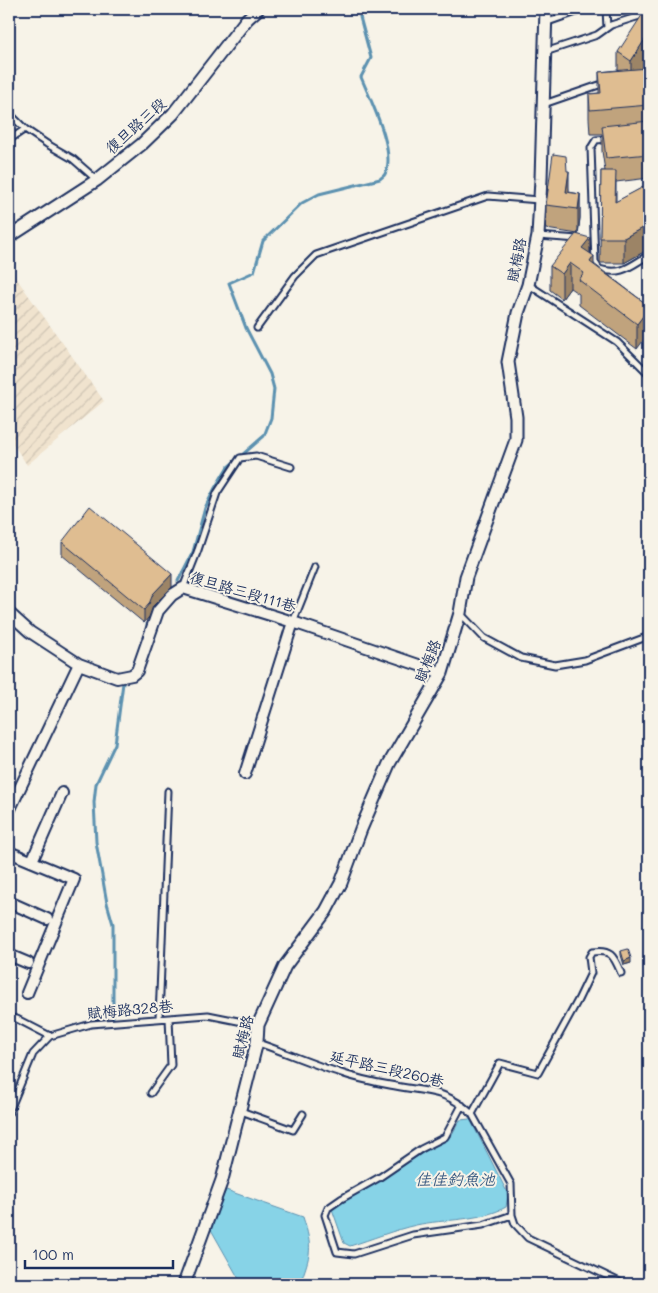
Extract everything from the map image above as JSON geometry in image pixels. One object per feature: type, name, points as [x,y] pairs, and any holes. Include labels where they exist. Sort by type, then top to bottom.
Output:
[{"type":"street","name":"復旦路三段","points":[[9,237],[97,180],[142,144],[173,114],[247,19],[258,9]]},
{"type":"street","name":"賦梅路","points":[[184,1284],[222,1180],[257,1042],[258,1025],[285,966],[326,911],[341,883],[361,829],[389,764],[442,673],[460,613],[466,577],[516,440],[516,417],[508,362],[518,313],[528,285],[538,236],[539,200],[542,179],[546,9]]},
{"type":"street","name":"復旦路三段111巷","points":[[9,613],[30,632],[80,664],[118,678],[132,675],[137,671],[158,611],[172,595],[183,588],[293,622],[442,673]]},
{"type":"street","points":[[245,774],[293,622]]},
{"type":"street","points":[[9,811],[80,664]]},
{"type":"street","points":[[32,862],[62,793]]},
{"type":"street","points":[[9,852],[74,879],[27,993]]},
{"type":"street","points":[[9,902],[48,919]]},
{"type":"street","points":[[9,955],[28,963]]},
{"type":"lane","points":[[545,23],[585,9]]},
{"type":"lane","points":[[606,9],[607,28]]},
{"type":"lane","points":[[544,52],[597,35],[611,25],[649,13]]},
{"type":"lane","points":[[543,104],[600,85]]},
{"type":"lane","points":[[9,113],[25,129],[73,159],[97,180]]},
{"type":"lane","points":[[9,140],[25,129]]},
{"type":"lane","points":[[614,139],[596,140],[590,148],[596,262],[599,269],[619,272],[649,255]]},
{"type":"lane","points":[[257,328],[295,276],[316,255],[488,196],[539,200]]},
{"type":"lane","points":[[538,236],[594,241]]},
{"type":"lane","points":[[528,285],[617,342],[649,374]]},
{"type":"lane","points":[[183,588],[217,493],[240,458],[256,456],[291,467]]},
{"type":"lane","points":[[293,622],[315,567]]},
{"type":"lane","points":[[460,613],[484,638],[522,658],[555,666],[585,660],[649,636]]},
{"type":"lane","points":[[159,1018],[168,791]]},
{"type":"lane","points":[[472,1114],[500,1063],[538,1073],[591,973],[590,957],[592,952],[609,953],[614,957],[621,973]]},
{"type":"lane","name":"賦梅路328巷","points":[[50,1036],[91,1024],[208,1015],[258,1025]]},
{"type":"lane","points":[[9,1018],[17,1019],[50,1036],[33,1054],[9,1112]]},
{"type":"lane","points":[[151,1093],[171,1065],[169,1018]]},
{"type":"lane","name":"延平路三段260巷","points":[[257,1042],[339,1072],[392,1085],[420,1088],[448,1096],[462,1105],[472,1114],[511,1184],[512,1214]]},
{"type":"lane","points":[[462,1105],[445,1137],[421,1149],[380,1177],[328,1208],[325,1214],[337,1252],[354,1254],[414,1235],[484,1225],[512,1214],[516,1224],[528,1238],[624,1284]]},
{"type":"lane","points":[[240,1110],[293,1130],[302,1114]]},
{"type":"shaded area","points":[[9,268],[104,401],[27,465],[9,438]]},
{"type":"water","name":"佳佳釣魚池","points":[[470,1119],[508,1194],[506,1207],[485,1215],[408,1227],[350,1246],[344,1243],[332,1209],[335,1206],[451,1136],[460,1120]]},
{"type":"water","points":[[226,1190],[303,1217],[309,1251],[307,1265],[300,1284],[241,1284],[209,1226]]},
{"type":"building","points":[[646,9],[649,9],[649,33],[631,61],[618,52]]},
{"type":"building","points":[[649,68],[649,105],[590,110],[589,94],[601,93],[599,72]]},
{"type":"building","points":[[649,121],[649,154],[606,158],[602,126]]},
{"type":"building","points":[[553,154],[566,156],[567,171],[569,171],[566,192],[580,194],[578,209],[546,205]]},
{"type":"building","points":[[601,171],[616,171],[615,202],[649,184],[649,224],[624,238],[600,238]]},
{"type":"building","points":[[576,234],[590,238],[582,248],[594,256],[590,262],[649,306],[637,324],[579,280],[584,273],[570,263],[562,274],[550,266]]},
{"type":"building","points":[[90,506],[172,574],[153,594],[144,610],[62,542]]},
{"type":"building","points":[[628,949],[631,958],[624,961],[621,951]]},
{"type":"waterway","points":[[178,581],[193,552],[205,508],[215,488],[227,468],[264,436],[271,418],[274,389],[270,374],[246,328],[229,283],[254,272],[263,241],[302,203],[319,194],[380,179],[385,174],[388,164],[385,139],[361,77],[371,58],[360,17],[360,9]]},
{"type":"waterway","points":[[147,624],[147,631]]},
{"type":"waterway","points":[[113,1017],[113,924],[107,903],[96,842],[94,802],[96,784],[115,744],[123,683]]}]
